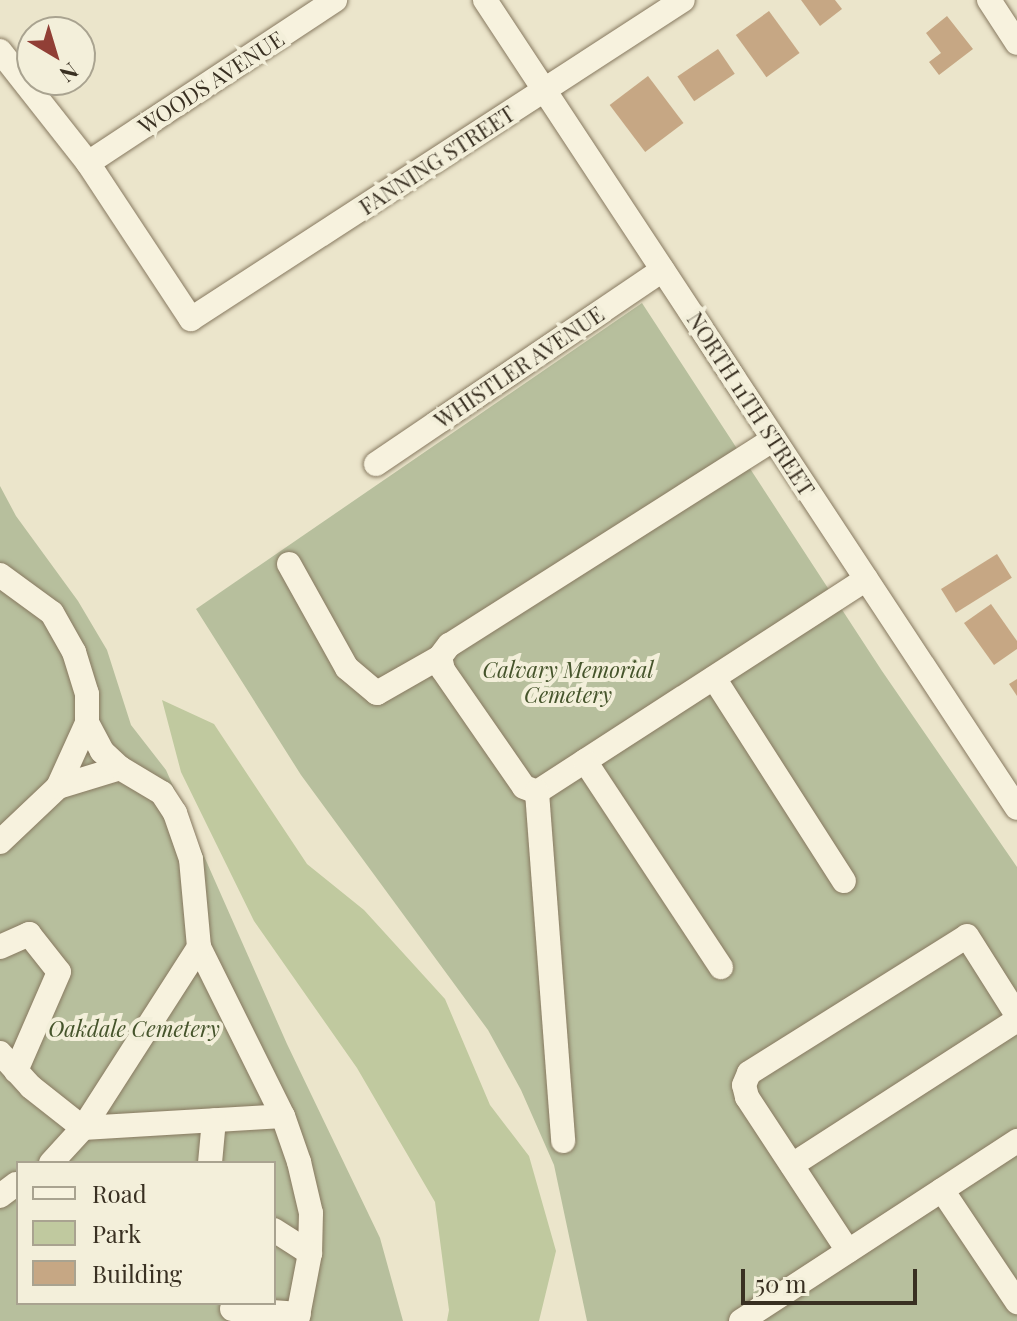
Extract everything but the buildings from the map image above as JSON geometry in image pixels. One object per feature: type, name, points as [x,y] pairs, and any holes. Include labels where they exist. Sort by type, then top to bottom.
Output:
[{"type":"street","name":"WOODS AVENUE","points":[[88,163],[335,0]]},
{"type":"street","name":"NORTH 11TH STREET","points":[[485,0],[1017,808]]},
{"type":"street","name":"FANNING STREET","points":[[88,163],[191,319],[683,0]]},
{"type":"street","points":[[989,0],[1017,43]]},
{"type":"street","points":[[0,51],[88,163]]},
{"type":"street","name":"WHISTLER AVENUE","points":[[376,464],[663,270]]},
{"type":"street","points":[[289,564],[347,668],[377,693],[440,657],[449,645],[774,439]]},
{"type":"street","points":[[0,575],[52,613],[74,652],[87,694],[87,723],[58,787],[0,842]]},
{"type":"street","points":[[537,792],[866,579]]},
{"type":"street","points":[[440,657],[443,670],[524,787],[537,792]]},
{"type":"street","points":[[714,678],[844,881]]},
{"type":"street","points":[[87,723],[102,751],[120,768],[162,793],[175,813],[191,859],[199,947],[283,1116],[311,1213],[310,1253],[298,1317],[233,1311]]},
{"type":"street","points":[[585,761],[721,967]]},
{"type":"street","points":[[58,787],[120,768]]},
{"type":"street","points":[[537,792],[563,1141]]},
{"type":"street","points":[[0,947],[29,934],[59,972],[8,1062],[83,1128],[283,1116]]},
{"type":"street","points":[[792,1165],[1017,1018],[967,936],[749,1073],[744,1085],[747,1097],[848,1251]]},
{"type":"street","points":[[53,1161],[83,1128],[199,947]]},
{"type":"street","points":[[210,1161],[214,1120]]},
{"type":"street","points":[[741,1321],[1017,1141]]},
{"type":"street","points":[[942,1190],[1017,1302]]},
{"type":"street","points":[[276,1231],[310,1253]]},
{"type":"green space","name":"Calvary Memorial Cemetery","points":[[642,303],[882,671],[1017,867],[1017,1321],[587,1321],[554,1165],[521,1090],[488,1030],[301,775],[196,609]]},
{"type":"green space","name":"Oakdale Cemetery","points":[[0,486],[16,516],[78,601],[107,650],[131,725],[166,770],[287,1044],[380,1238],[403,1321],[0,1321]]},
{"type":"green space","points":[[162,700],[214,724],[307,864],[364,910],[445,999],[490,1105],[529,1156],[556,1251],[539,1321],[447,1321],[449,1310],[435,1202],[357,1068],[254,921],[181,772]]}]
